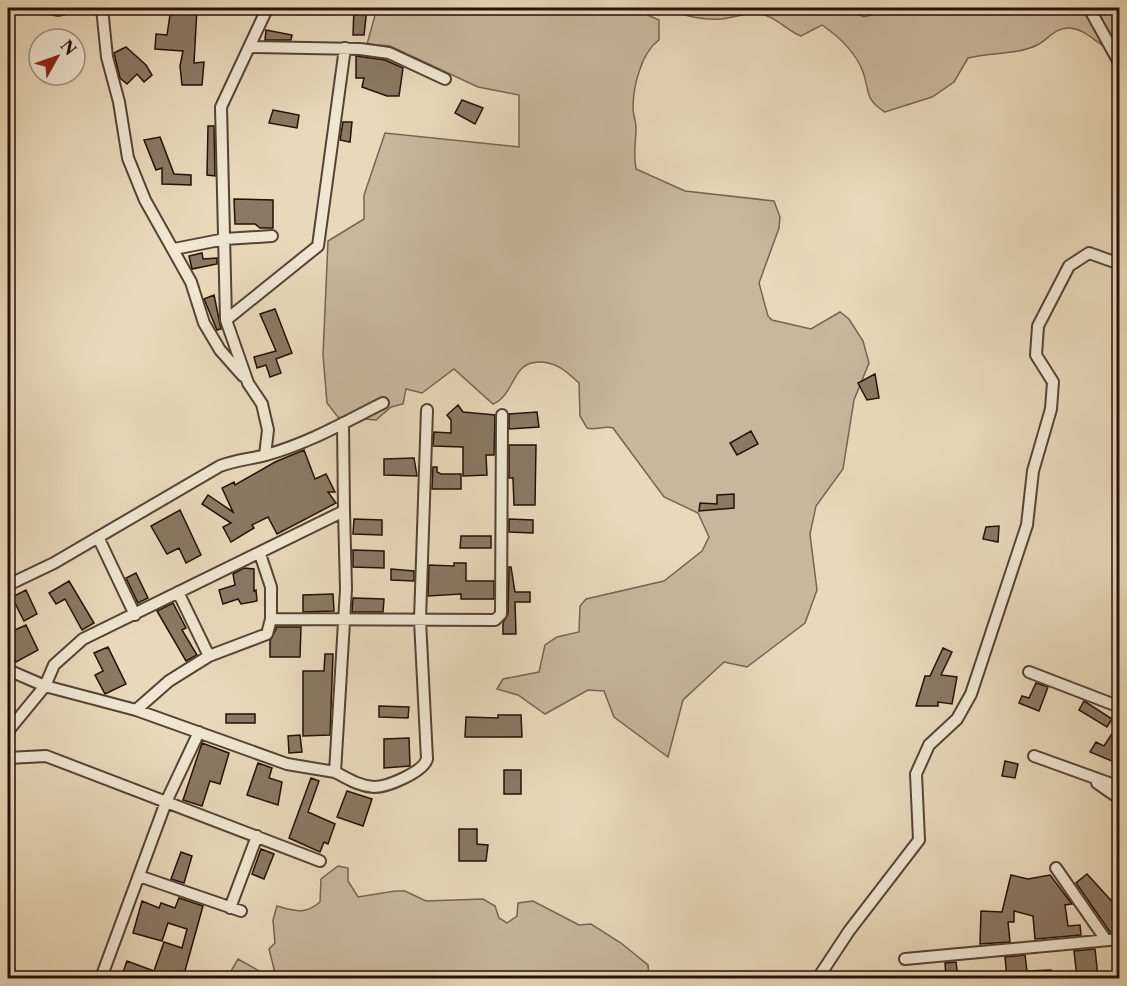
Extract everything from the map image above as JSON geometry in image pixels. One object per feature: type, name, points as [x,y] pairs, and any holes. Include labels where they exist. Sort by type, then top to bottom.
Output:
[{"type":"street","points":[[49,8],[58,10],[67,8]]},
{"type":"street","points":[[102,8],[107,57],[119,102],[128,158],[145,200],[191,282],[204,323],[220,350],[248,383],[262,404],[268,430],[265,455]]},
{"type":"street","points":[[1089,8],[1119,64]]},
{"type":"street","points":[[248,383],[226,320],[221,107],[266,11]]},
{"type":"street","points":[[249,47],[345,48],[390,53],[445,79]]},
{"type":"street","points":[[226,320],[318,246],[345,48]]},
{"type":"street","points":[[174,249],[225,239],[272,236]]},
{"type":"street","points":[[818,978],[849,931],[919,840],[916,774],[929,745],[957,719],[971,694],[1027,525],[1033,471],[1051,410],[1053,382],[1036,355],[1038,326],[1068,266],[1089,253],[1119,264]]},
{"type":"street","points":[[8,585],[54,563],[220,466],[239,459],[265,455],[319,436],[383,403]]},
{"type":"street","points":[[8,670],[45,686],[136,710],[286,764],[335,772],[354,783],[377,787],[418,772],[424,767],[427,759],[420,620],[427,410]]},
{"type":"street","points":[[271,619],[495,620],[501,614],[502,416]]},
{"type":"street","points":[[335,772],[344,620],[343,423]]},
{"type":"street","points":[[8,731],[45,686],[54,665],[84,639],[344,511]]},
{"type":"street","points":[[98,537],[135,615]]},
{"type":"street","points":[[136,710],[169,681],[209,656],[267,634],[271,619],[271,587],[260,554]]},
{"type":"street","points":[[178,592],[209,656]]},
{"type":"street","points":[[1029,672],[1119,707]]},
{"type":"street","points":[[100,978],[166,802],[199,732]]},
{"type":"street","points":[[8,758],[46,756],[320,861]]},
{"type":"street","points":[[1034,756],[1119,787]]},
{"type":"street","points":[[1087,775],[1119,799]]},
{"type":"street","points":[[139,876],[235,910],[257,836]]},
{"type":"street","points":[[1056,868],[1106,940]]},
{"type":"street","points":[[905,959],[1119,939]]},
{"type":"shaded area","points":[[377,8],[632,8],[659,20],[659,40],[647,53],[639,71],[635,90],[633,108],[636,127],[636,169],[685,191],[774,201],[780,217],[779,228],[759,283],[768,316],[772,320],[811,329],[840,312],[849,319],[863,341],[869,363],[854,400],[843,469],[816,506],[810,534],[817,590],[805,623],[747,667],[724,662],[683,700],[668,757],[614,717],[604,691],[588,690],[545,714],[518,695],[497,689],[503,679],[539,672],[545,645],[557,637],[579,632],[580,606],[586,599],[664,581],[702,551],[709,537],[698,513],[664,497],[613,428],[587,428],[580,416],[579,383],[556,366],[539,362],[523,367],[506,393],[493,404],[454,369],[422,393],[406,389],[403,404],[391,407],[376,420],[352,418],[341,421],[327,403],[323,355],[328,241],[364,219],[364,195],[385,133],[519,147],[519,95],[478,87],[390,46],[367,44]]},
{"type":"shaded area","points":[[679,8],[842,8],[864,17],[896,8],[1119,8],[1119,51],[1107,48],[1077,29],[1065,28],[1029,48],[968,58],[954,82],[932,97],[885,112],[871,99],[856,58],[822,25],[801,36],[765,15],[749,14],[707,19],[681,14]]},
{"type":"shaded area","points":[[338,866],[348,868],[348,881],[358,897],[405,891],[426,901],[483,899],[495,906],[499,918],[507,923],[517,916],[518,903],[533,901],[579,925],[591,924],[621,943],[648,965],[649,976],[647,978],[227,978],[238,959],[270,977],[276,977],[269,949],[275,943],[273,920],[277,906],[300,911],[315,906],[320,902],[321,879]]},
{"type":"building","points":[[171,8],[197,8],[194,63],[204,62],[202,85],[182,85],[180,66],[183,51],[155,49],[156,34],[167,35]]},
{"type":"building","points":[[354,8],[367,8],[364,35],[353,35]]},
{"type":"building","points":[[266,30],[292,35],[291,40],[265,40]]},
{"type":"building","points":[[126,47],[146,65],[152,75],[144,82],[137,74],[127,84],[120,78],[114,53]]},
{"type":"building","points":[[356,56],[385,60],[403,68],[399,96],[387,96],[362,87],[364,78],[356,78]]},
{"type":"building","points":[[462,100],[483,108],[475,124],[455,113]]},
{"type":"building","points":[[273,110],[299,115],[297,128],[269,123]]},
{"type":"building","points":[[343,122],[352,122],[350,142],[340,140]]},
{"type":"building","points":[[208,126],[214,126],[215,176],[207,175]]},
{"type":"building","points":[[160,137],[174,174],[191,175],[191,185],[162,184],[162,168],[156,170],[144,140]]},
{"type":"building","points":[[234,199],[273,200],[273,228],[260,228],[255,224],[235,224]]},
{"type":"building","points":[[202,253],[203,259],[217,258],[217,264],[192,269],[189,256]]},
{"type":"building","points":[[214,295],[221,329],[217,330],[204,299]]},
{"type":"building","points":[[275,309],[292,353],[276,359],[281,373],[270,377],[266,365],[257,368],[254,357],[276,351],[260,314]]},
{"type":"building","points":[[875,374],[879,398],[867,400],[858,383]]},
{"type":"building","points":[[458,405],[463,412],[495,415],[494,455],[486,455],[487,475],[463,476],[463,447],[433,446],[434,432],[451,433],[451,420],[447,415]]},
{"type":"building","points":[[537,412],[539,427],[509,429],[509,414]]},
{"type":"building","points":[[751,431],[758,444],[737,455],[730,443]]},
{"type":"building","points":[[509,445],[536,445],[535,505],[514,505],[513,478],[509,478]]},
{"type":"building","points":[[304,450],[315,479],[326,474],[335,492],[328,492],[336,503],[277,534],[268,517],[252,525],[254,528],[231,542],[223,527],[231,523],[202,504],[208,495],[233,512],[222,488],[234,482],[235,485],[275,462]]},
{"type":"building","points":[[414,458],[417,476],[384,475],[384,459]]},
{"type":"building","points":[[433,467],[437,467],[437,472],[441,474],[461,474],[461,489],[432,489]]},
{"type":"building","points":[[734,494],[734,508],[699,511],[700,503],[717,504],[717,495]]},
{"type":"building","points":[[180,510],[201,555],[186,563],[179,548],[167,554],[151,526]]},
{"type":"building","points":[[354,519],[382,520],[382,535],[353,534]]},
{"type":"building","points":[[509,519],[533,520],[533,533],[509,532]]},
{"type":"building","points":[[999,526],[998,542],[983,539],[986,527]]},
{"type":"building","points":[[461,536],[491,536],[491,548],[460,548]]},
{"type":"building","points":[[353,550],[384,551],[384,568],[353,567]]},
{"type":"building","points":[[454,563],[466,563],[466,581],[494,581],[494,599],[461,599],[461,594],[428,596],[429,565],[454,566]]},
{"type":"building","points":[[509,567],[511,567],[515,592],[530,592],[530,602],[515,602],[516,634],[503,634],[503,623],[508,614]]},
{"type":"building","points":[[244,568],[254,569],[254,591],[256,590],[257,601],[241,604],[238,599],[223,604],[219,590],[235,585],[233,574]]},
{"type":"building","points":[[391,569],[414,571],[414,581],[391,580]]},
{"type":"building","points":[[136,573],[148,598],[138,603],[126,578]]},
{"type":"building","points":[[69,581],[94,623],[82,630],[65,599],[56,604],[49,593]]},
{"type":"building","points":[[26,590],[37,614],[24,621],[12,597]]},
{"type":"building","points":[[333,594],[334,611],[303,612],[303,595]]},
{"type":"building","points":[[353,598],[384,599],[383,612],[352,612]]},
{"type":"building","points":[[173,603],[186,628],[182,630],[197,655],[186,661],[157,611]]},
{"type":"building","points":[[26,625],[38,650],[16,662],[8,647],[8,633]]},
{"type":"building","points":[[277,627],[301,627],[300,657],[270,657],[270,641]]},
{"type":"building","points":[[108,647],[126,684],[105,694],[95,675],[103,671],[94,653]]},
{"type":"building","points":[[943,648],[952,652],[941,675],[957,677],[952,704],[938,702],[938,706],[916,706],[925,676],[930,676]]},
{"type":"building","points":[[325,654],[333,654],[330,735],[303,736],[303,671],[324,671]]},
{"type":"building","points":[[1036,683],[1048,687],[1039,711],[1019,703],[1022,696],[1029,698]]},
{"type":"building","points":[[1084,701],[1112,719],[1107,727],[1079,710]]},
{"type":"building","points":[[379,706],[409,707],[408,718],[379,717]]},
{"type":"building","points":[[226,714],[255,714],[255,723],[226,723]]},
{"type":"building","points":[[498,715],[521,715],[522,737],[465,737],[466,717],[498,718]]},
{"type":"building","points":[[1113,732],[1119,736],[1114,762],[1090,752],[1096,742],[1104,746]]},
{"type":"building","points":[[300,735],[302,752],[289,753],[288,736]]},
{"type":"building","points":[[409,738],[410,766],[384,768],[384,739]]},
{"type":"building","points":[[202,743],[229,753],[220,784],[210,781],[202,806],[183,800]]},
{"type":"building","points":[[1005,761],[1018,764],[1015,778],[1002,776]]},
{"type":"building","points":[[258,763],[272,768],[269,778],[282,782],[278,805],[247,795]]},
{"type":"building","points":[[504,770],[521,770],[521,794],[504,794]]},
{"type":"building","points":[[311,778],[319,781],[308,812],[335,824],[328,844],[324,842],[320,852],[289,838]]},
{"type":"building","points":[[347,791],[372,799],[363,826],[337,817]]},
{"type":"building","points":[[459,829],[477,829],[477,844],[488,845],[486,861],[459,861]]},
{"type":"building","points":[[261,849],[274,854],[264,879],[252,874]]},
{"type":"building","points":[[181,852],[192,856],[184,883],[171,879]]},
{"type":"building","points":[[1087,874],[1116,906],[1119,914],[1119,932],[1110,932],[1076,883]]},
{"type":"building","points":[[1011,875],[1028,879],[1050,875],[1072,904],[1065,905],[1068,926],[1080,925],[1081,935],[1035,939],[1033,916],[1014,911],[1014,922],[1008,922],[1010,942],[980,944],[981,911],[1002,912]]},
{"type":"building","points":[[179,898],[203,906],[183,978],[141,978],[123,972],[127,961],[154,971],[164,942],[182,948],[187,929],[168,923],[162,941],[133,933],[142,901],[159,908],[161,903],[175,908]]},
{"type":"building","points":[[1095,949],[1098,977],[1077,978],[1074,951]]},
{"type":"building","points":[[1025,955],[1027,971],[1051,970],[1051,978],[1007,978],[1005,957]]},
{"type":"building","points":[[956,962],[958,978],[946,978],[945,963]]}]
